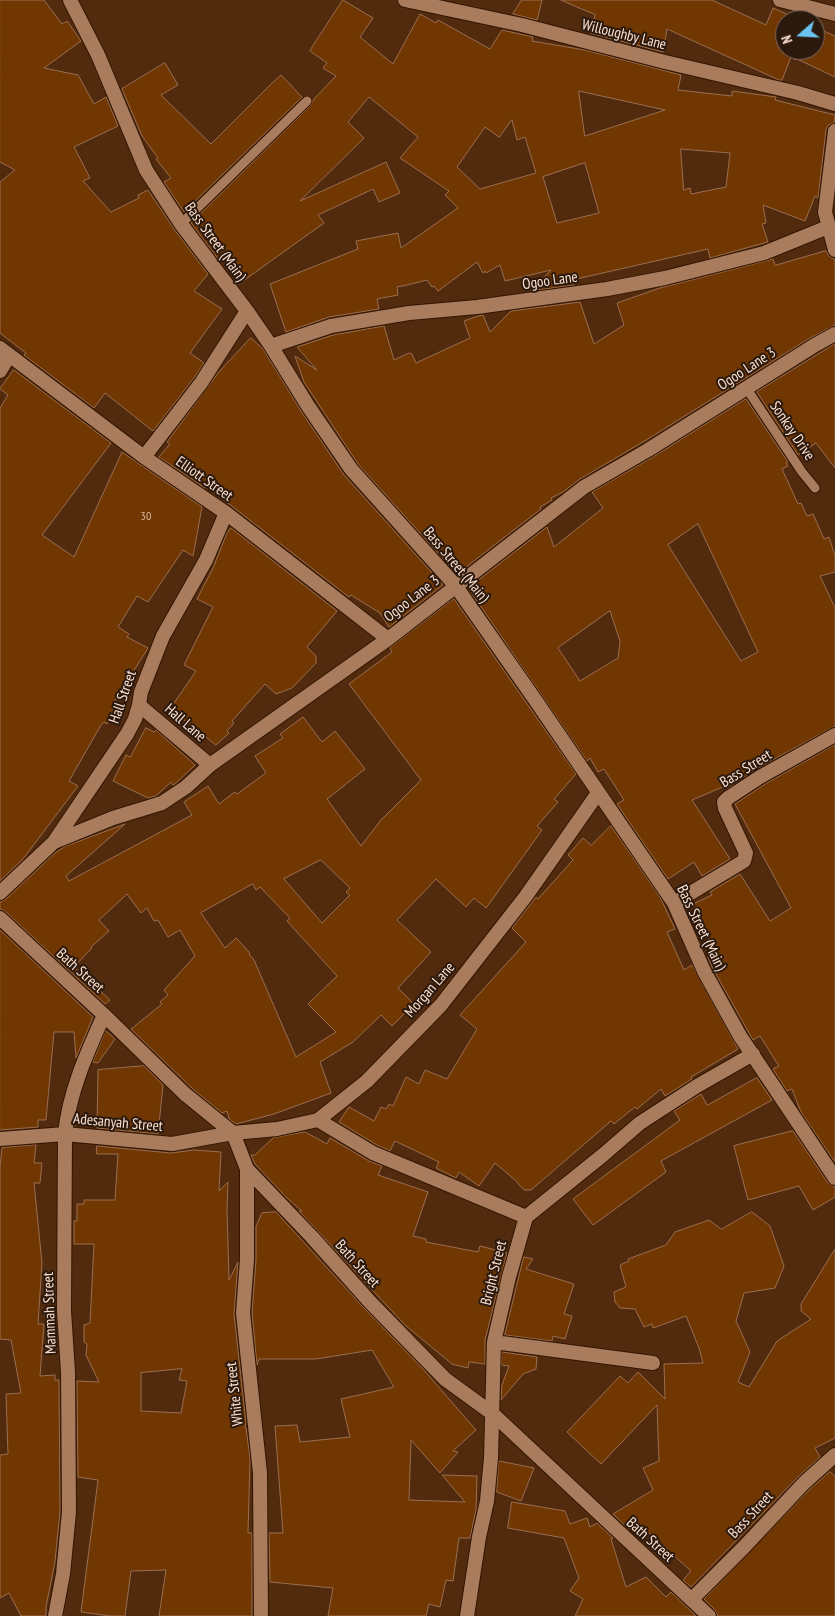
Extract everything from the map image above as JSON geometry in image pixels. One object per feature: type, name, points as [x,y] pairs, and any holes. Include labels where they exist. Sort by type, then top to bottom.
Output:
[{"type":"street","name":"Bass Street (Main)","points":[[70,0],[98,55],[146,170],[181,224],[247,311],[351,469],[455,586],[674,903],[704,971],[740,1036],[835,1178]]},
{"type":"street","name":"Willoughby Lane","points":[[405,0],[522,25],[665,62],[798,93],[835,104]]},
{"type":"street","points":[[780,0],[835,14]]},
{"type":"street","points":[[835,131],[825,212],[835,250]]},
{"type":"street","name":"Ogoo Lane","points":[[271,346],[340,324],[410,313],[477,307],[607,289],[665,278],[764,253],[828,226]]},
{"type":"street","points":[[144,457],[202,383],[247,311]]},
{"type":"street","name":"Ogoo Lane 3","points":[[54,842],[113,818],[162,803],[186,787],[210,765],[388,639],[584,487],[648,450],[835,334]]},
{"type":"street","points":[[0,372],[4,352]]},
{"type":"street","name":"Elliott Street","points":[[4,352],[144,457],[226,513],[388,639]]},
{"type":"street","name":"Hall Street","points":[[0,894],[54,842],[127,734],[140,705],[141,692],[163,636],[206,560],[226,513]]},
{"type":"street","name":"Hall Lane","points":[[140,705],[210,765]]},
{"type":"street","name":"Bass Street","points":[[674,903],[744,861],[746,853],[724,808],[724,802],[760,778],[835,735]]},
{"type":"street","name":"Morgan Lane","points":[[233,1133],[277,1129],[318,1120],[367,1081],[441,1005],[526,896],[598,793]]},
{"type":"street","name":"Bath Street","points":[[0,918],[104,1014],[184,1094],[233,1133],[247,1169],[312,1237],[370,1302],[446,1379],[493,1414],[709,1616]]},
{"type":"street","name":"Mammah Street","points":[[55,1616],[63,1574],[69,1512],[68,1372],[64,1311],[65,1134],[67,1113],[84,1060],[104,1014]]},
{"type":"street","points":[[318,1120],[373,1153],[526,1217],[604,1155],[640,1123],[697,1086],[753,1054]]},
{"type":"street","name":"Adesanyah Street","points":[[0,1139],[65,1134],[172,1144],[233,1133]]},
{"type":"street","name":"White Street","points":[[247,1169],[247,1259],[243,1313],[260,1473],[261,1616]]},
{"type":"street","name":"Bright Street","points":[[467,1616],[479,1537],[487,1501],[493,1414],[494,1342],[508,1277],[526,1217]]},
{"type":"street","points":[[494,1342],[653,1363]]},
{"type":"street","name":"Bass Street","points":[[692,1599],[744,1548],[804,1483],[835,1455]]},
{"type":"lane","points":[[181,224],[307,101]]},
{"type":"lane","name":"Sonkay Drive","points":[[747,389],[802,472],[815,488]]},
{"type":"building","points":[[0,0],[44,0],[62,24],[67,21],[81,41],[44,68],[78,75],[94,104],[106,97],[118,126],[74,147],[90,178],[83,181],[111,212],[139,198],[138,195],[148,190],[174,229],[208,274],[194,291],[222,309],[190,353],[204,363],[153,431],[105,393],[94,408],[24,355],[26,353],[0,333],[0,182],[15,170],[0,162]]},
{"type":"building","points":[[343,0],[373,18],[360,37],[393,64],[420,14],[436,23],[438,20],[490,49],[502,30],[533,37],[532,41],[585,50],[681,75],[678,90],[732,96],[732,91],[776,97],[775,100],[835,115],[834,123],[828,125],[826,130],[818,198],[815,196],[805,221],[763,205],[766,223],[762,224],[768,242],[710,258],[708,249],[572,280],[574,285],[531,291],[551,270],[505,281],[500,265],[483,273],[477,262],[438,291],[427,280],[397,287],[398,295],[377,299],[379,309],[329,317],[286,332],[270,284],[358,249],[356,241],[398,233],[401,248],[458,208],[445,195],[449,191],[400,158],[418,137],[369,97],[348,122],[364,138],[300,201],[386,162],[400,193],[379,202],[373,189],[318,215],[324,223],[243,281],[222,256],[219,260],[191,223],[311,105],[313,100],[336,76],[323,68],[327,63],[310,51]],"holes":[[[579,91],[665,110],[585,136]],[[512,120],[517,140],[525,137],[536,173],[480,189],[457,167],[485,127],[499,137]],[[681,149],[730,153],[726,187],[691,194],[690,188],[684,190]],[[585,163],[599,213],[557,223],[543,177]]]},
{"type":"building","points":[[522,0],[542,0],[537,20],[513,14]]},
{"type":"building","points":[[561,0],[712,0],[766,25],[773,8],[778,10],[775,10],[775,60],[790,60],[782,80],[779,80],[667,29],[663,52],[590,33],[595,15]]},
{"type":"building","points":[[825,32],[835,36],[835,77],[799,60],[825,60]]},
{"type":"building","points":[[165,63],[178,85],[161,95],[211,144],[281,75],[302,97],[184,212],[164,182],[171,178],[156,159],[158,158],[142,136],[122,89]]},
{"type":"building","points":[[826,251],[835,261],[835,325],[810,338],[551,498],[552,500],[540,507],[541,509],[457,574],[358,464],[304,382],[295,356],[317,370],[297,347],[333,335],[384,326],[394,360],[409,353],[412,354],[416,363],[470,338],[464,321],[483,315],[490,332],[511,311],[580,302],[594,344],[624,325],[617,303],[660,288],[773,259],[775,265]]},
{"type":"building","points":[[251,338],[263,349],[301,411],[344,475],[443,585],[389,627],[380,613],[351,595],[349,597],[206,486],[205,488],[159,457],[170,444],[167,442],[218,373]]},
{"type":"building","points":[[835,344],[835,468],[816,443],[798,455],[757,392]]},
{"type":"building","points":[[14,370],[111,443],[42,535],[74,557],[122,452],[202,507],[193,556],[183,550],[148,602],[137,596],[118,627],[129,634],[127,637],[148,648],[114,702],[118,705],[107,724],[104,722],[101,725],[69,781],[78,786],[23,859],[0,881],[0,408],[8,395],[0,389]]},
{"type":"building","points":[[746,399],[788,462],[786,463],[788,466],[782,469],[798,504],[801,503],[807,516],[813,514],[824,539],[829,537],[835,556],[835,572],[820,576],[835,608],[835,726],[756,769],[726,789],[725,786],[692,800],[730,859],[702,876],[694,862],[668,879],[617,804],[624,800],[604,769],[598,772],[590,758],[587,761],[468,588],[547,527],[554,547],[603,508],[592,492],[653,457]],"holes":[[[698,524],[758,652],[741,661],[668,545]],[[610,611],[620,641],[618,658],[580,681],[558,648]]]},
{"type":"building","points":[[231,528],[337,611],[307,647],[316,656],[316,663],[292,688],[276,694],[265,684],[232,721],[234,723],[227,731],[229,733],[216,745],[170,709],[196,671],[184,665],[213,607],[197,599]]},
{"type":"building","points":[[454,599],[576,774],[554,799],[558,802],[537,826],[542,830],[486,908],[474,898],[466,907],[436,879],[397,920],[431,952],[398,988],[414,1004],[392,1026],[381,1015],[353,1042],[320,1062],[331,1093],[274,1114],[236,1124],[229,1119],[227,1111],[222,1113],[195,1091],[131,1029],[162,1004],[160,1002],[168,995],[164,990],[195,956],[180,930],[168,937],[158,920],[154,921],[147,908],[141,913],[127,894],[99,920],[109,931],[91,947],[74,967],[110,1000],[105,1004],[6,912],[0,909],[0,902],[6,899],[55,853],[66,846],[125,824],[66,876],[69,881],[192,815],[184,802],[208,786],[219,804],[235,792],[237,794],[266,773],[255,756],[283,738],[280,734],[303,717],[322,742],[335,731],[365,769],[327,799],[361,846],[381,820],[421,780],[349,684],[392,652],[390,648]],"holes":[[[321,860],[350,888],[346,892],[350,895],[322,923],[284,879]],[[253,884],[256,890],[260,887],[290,918],[287,921],[337,976],[308,1004],[336,1032],[296,1057],[250,953],[236,938],[225,948],[201,913]]]},
{"type":"building","points":[[146,728],[154,732],[156,730],[195,765],[175,784],[173,785],[171,782],[156,796],[148,798],[113,781],[126,755],[130,757]]},
{"type":"building","points":[[835,745],[835,1162],[801,1112],[792,1089],[787,1091],[773,1069],[779,1066],[760,1036],[753,1040],[712,967],[708,957],[715,953],[693,904],[712,895],[710,892],[740,874],[770,921],[791,908],[735,804],[765,784]]},
{"type":"building","points":[[611,826],[660,897],[675,929],[667,932],[684,970],[692,965],[738,1049],[691,1077],[692,1079],[665,1096],[661,1089],[637,1109],[635,1107],[614,1124],[611,1121],[531,1190],[524,1190],[495,1163],[479,1186],[459,1172],[456,1178],[436,1168],[439,1162],[395,1141],[390,1151],[339,1122],[349,1107],[374,1121],[381,1107],[386,1109],[389,1104],[393,1106],[406,1077],[419,1084],[425,1070],[447,1079],[477,1029],[460,1015],[526,942],[512,928],[536,897],[538,899],[573,860],[568,855],[583,838],[591,845]]},
{"type":"building","points":[[0,930],[93,1017],[76,1058],[74,1032],[54,1032],[46,1120],[38,1120],[38,1127],[0,1130]]},
{"type":"building","points":[[106,1031],[115,1039],[98,1063],[93,1062]]},
{"type":"building","points":[[144,1066],[163,1085],[158,1134],[97,1128],[98,1070]]},
{"type":"building","points":[[757,1078],[772,1100],[661,1161],[666,1172],[593,1225],[573,1199],[680,1120],[674,1111],[701,1094],[707,1105]]},
{"type":"building","points":[[793,1131],[828,1183],[835,1187],[835,1197],[813,1210],[799,1186],[748,1200],[734,1146]]},
{"type":"building","points":[[305,1132],[327,1144],[330,1138],[369,1161],[382,1166],[378,1175],[428,1192],[413,1236],[426,1239],[426,1242],[478,1252],[480,1246],[507,1253],[485,1340],[485,1364],[469,1362],[468,1368],[452,1364],[405,1325],[299,1211],[302,1211],[255,1164],[251,1155],[255,1155],[273,1138]]},
{"type":"building","points":[[36,1145],[34,1163],[42,1163],[40,1183],[34,1183],[42,1263],[38,1324],[44,1324],[40,1376],[55,1375],[55,1380],[59,1380],[60,1512],[55,1561],[46,1616],[21,1616],[9,1593],[0,1598],[0,1455],[8,1454],[6,1394],[21,1393],[11,1340],[0,1339],[0,1167],[2,1148]]},
{"type":"building","points":[[97,1146],[171,1153],[194,1150],[221,1152],[219,1191],[228,1182],[229,1280],[238,1262],[234,1314],[246,1422],[245,1428],[250,1458],[248,1533],[252,1533],[252,1616],[159,1616],[166,1570],[131,1571],[125,1616],[81,1612],[98,1480],[78,1477],[77,1381],[99,1382],[86,1355],[87,1344],[84,1342],[84,1325],[90,1323],[94,1244],[74,1244],[74,1221],[77,1221],[77,1204],[84,1204],[84,1200],[115,1200],[118,1154],[97,1154]],"holes":[[[182,1369],[179,1380],[187,1381],[181,1413],[141,1411],[141,1373]]]},
{"type":"building","points":[[276,1212],[423,1369],[476,1430],[453,1451],[458,1452],[440,1473],[411,1440],[409,1500],[465,1502],[442,1475],[477,1476],[476,1510],[470,1538],[459,1538],[453,1581],[446,1580],[440,1607],[429,1604],[426,1616],[328,1616],[333,1588],[270,1582],[269,1533],[283,1533],[275,1426],[297,1425],[300,1442],[350,1437],[341,1399],[394,1387],[372,1350],[316,1359],[259,1359],[257,1365],[252,1313],[256,1260],[256,1226],[262,1213]]},
{"type":"building","points":[[752,1212],[770,1226],[784,1266],[775,1288],[744,1293],[736,1321],[750,1352],[738,1382],[749,1387],[777,1341],[811,1319],[801,1311],[801,1304],[835,1249],[835,1438],[815,1448],[820,1457],[798,1477],[691,1587],[683,1580],[691,1571],[638,1523],[629,1529],[613,1514],[653,1490],[643,1468],[659,1461],[657,1405],[601,1464],[567,1432],[620,1376],[628,1383],[638,1372],[665,1399],[664,1364],[703,1363],[686,1316],[653,1328],[652,1324],[644,1327],[635,1309],[620,1308],[615,1302],[614,1292],[626,1287],[620,1265],[629,1261],[628,1259],[666,1245],[675,1232],[709,1220],[721,1229]]},
{"type":"building","points":[[524,1257],[533,1259],[526,1269],[574,1284],[564,1314],[572,1316],[565,1339],[553,1336],[552,1341],[505,1335]]},
{"type":"building","points":[[502,1352],[537,1357],[536,1369],[523,1374],[501,1400],[502,1385],[509,1366],[502,1365]]},
{"type":"building","points":[[499,1461],[534,1468],[521,1501],[497,1492]]},
{"type":"building","points":[[830,1472],[835,1476],[835,1616],[718,1616],[704,1599],[810,1489]]},
{"type":"building","points":[[512,1502],[565,1511],[570,1524],[587,1518],[590,1527],[597,1523],[613,1538],[611,1539],[626,1587],[646,1577],[666,1597],[671,1592],[696,1616],[575,1616],[583,1599],[570,1591],[579,1578],[564,1538],[508,1528]]}]
